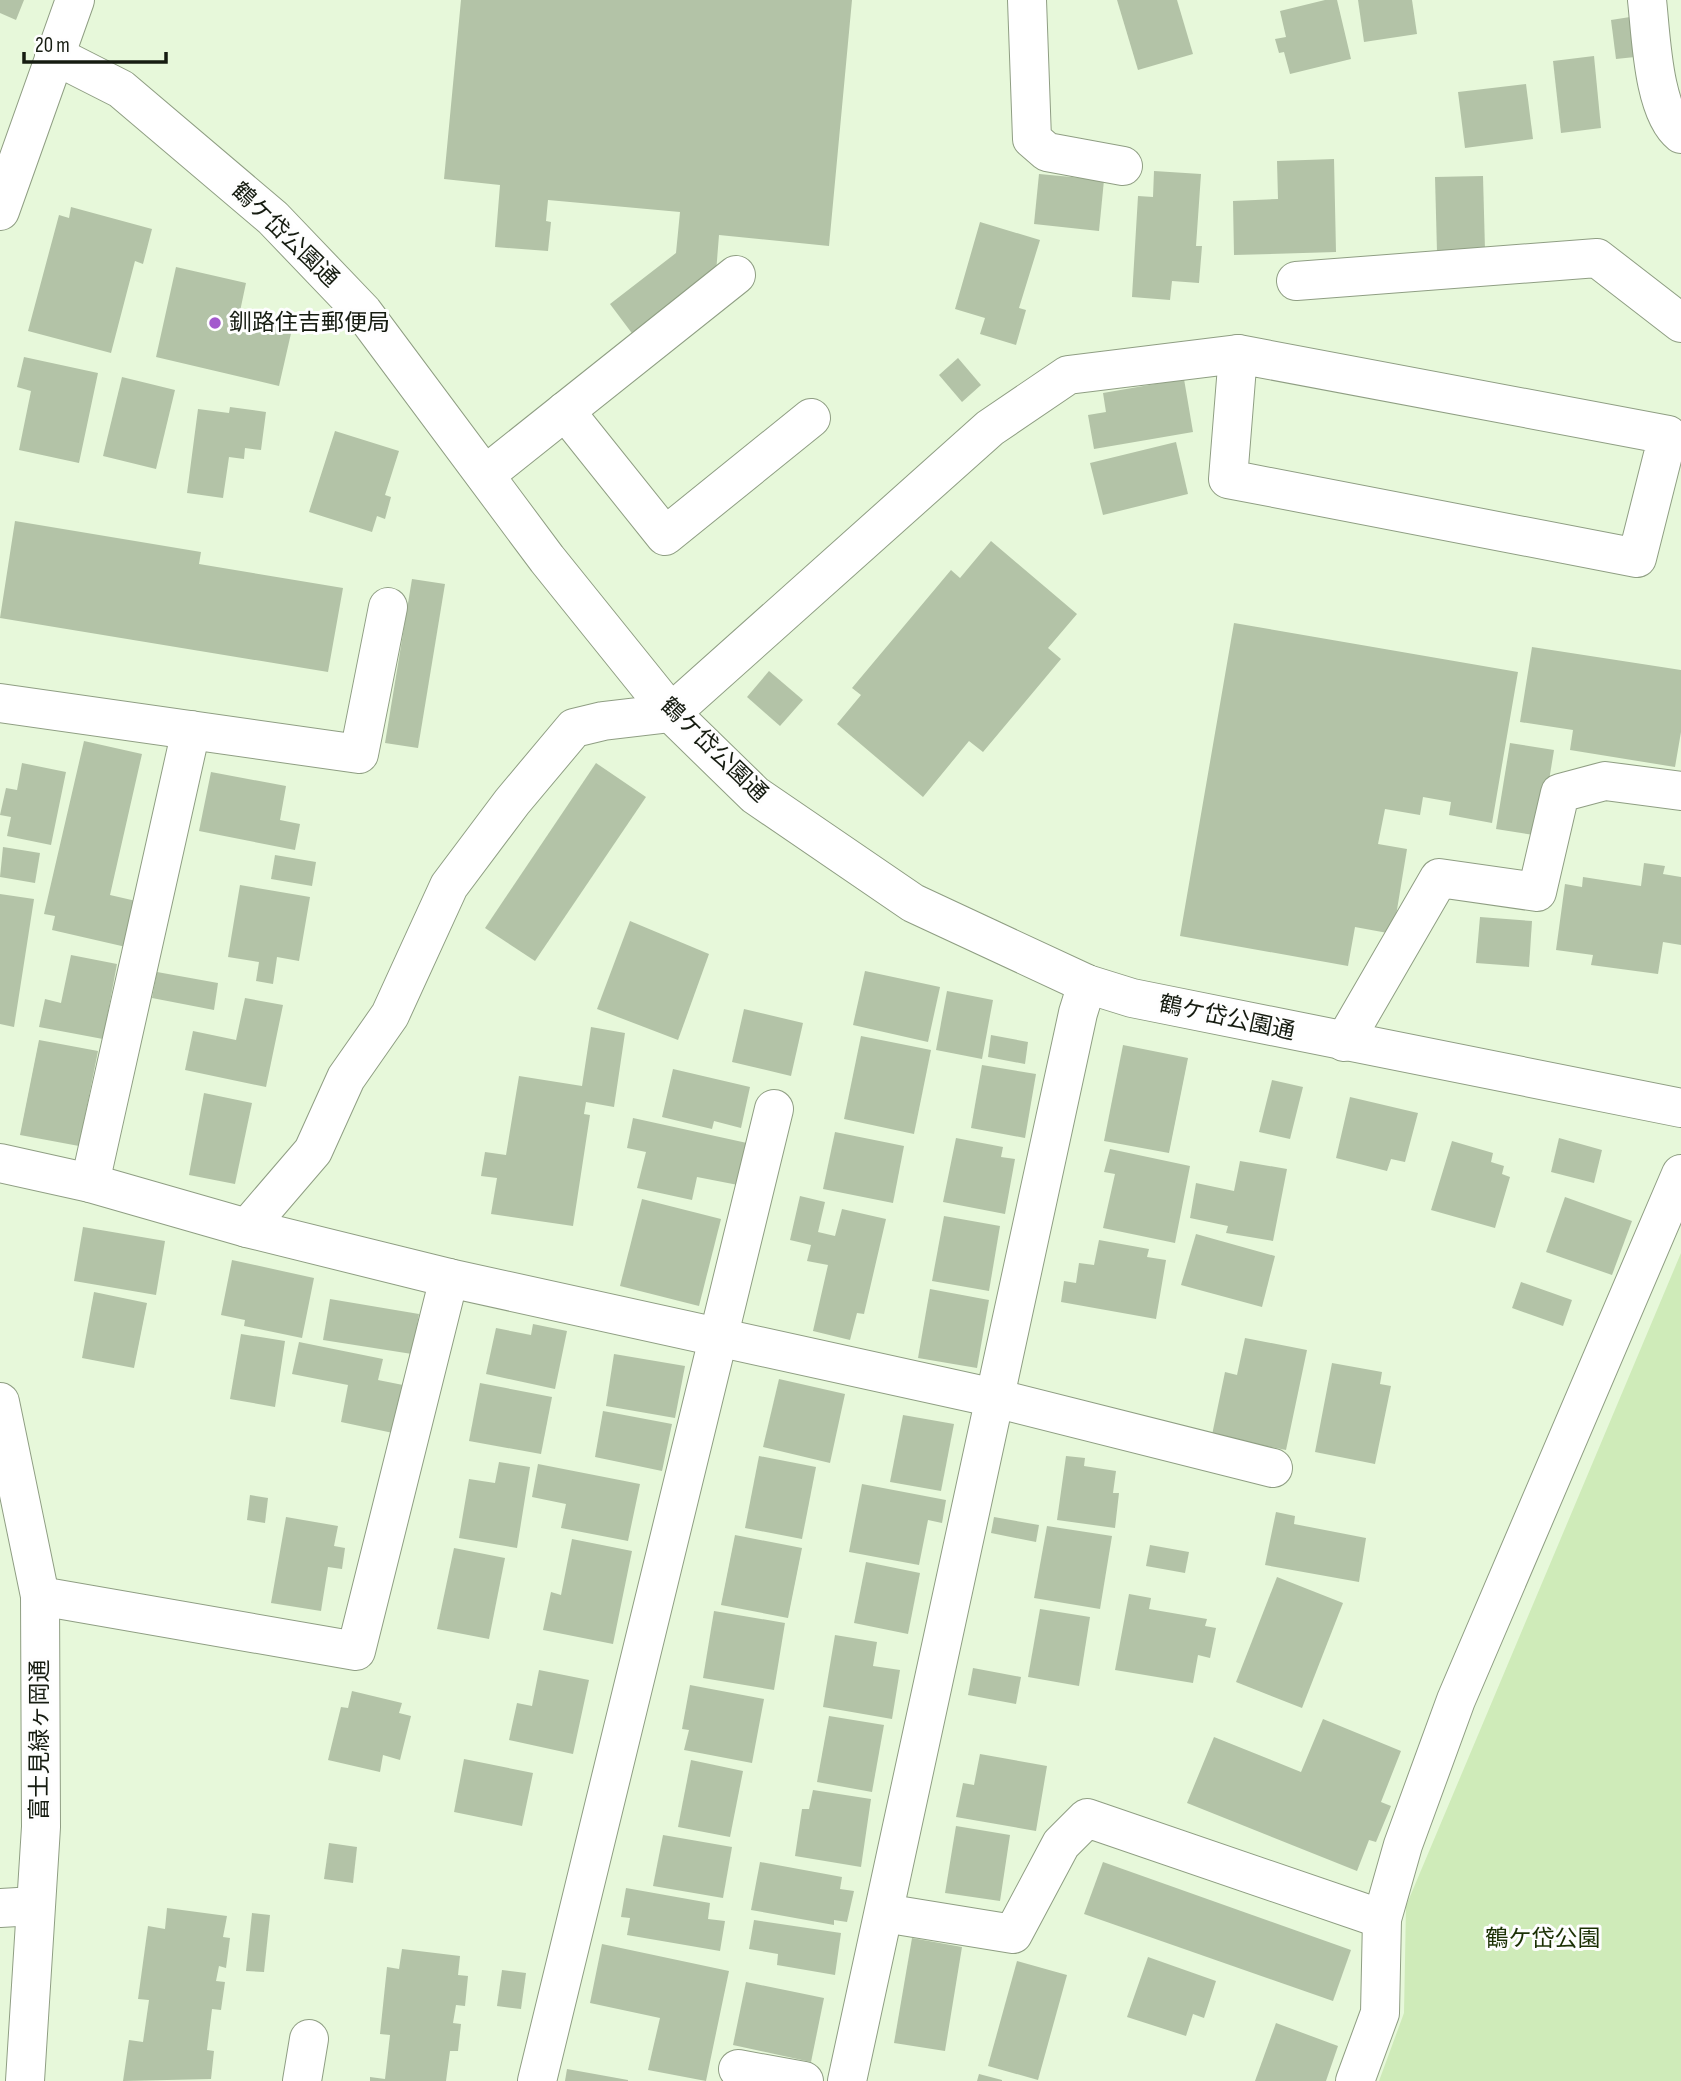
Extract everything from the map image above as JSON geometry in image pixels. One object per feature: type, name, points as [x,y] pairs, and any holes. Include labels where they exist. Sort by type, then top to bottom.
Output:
[{"type":"street","points":[[0,211],[75,0]]},
{"type":"street","points":[[1027,0],[1032,139],[1047,152],[1123,166]]},
{"type":"street","points":[[1647,0],[1654,67],[1670,125],[1681,134]]},
{"type":"street","name":"鶴ケ岱公園通","points":[[54,55],[121,89],[273,218],[363,312],[547,559],[671,713],[755,794],[913,903],[1087,984],[1132,998],[1681,1108]]},
{"type":"street","points":[[1296,281],[1597,258],[1681,323]]},
{"type":"street","points":[[485,475],[737,275]]},
{"type":"street","points":[[247,1228],[313,1151],[346,1078],[390,1015],[449,886],[512,802],[574,728],[603,721],[671,713],[990,429],[1068,375],[1238,354],[1668,435],[1637,558],[1228,479],[1238,354]]},
{"type":"street","points":[[565,411],[665,536],[811,418]]},
{"type":"street","points":[[0,703],[359,754],[388,607]]},
{"type":"street","points":[[90,1183],[191,730]]},
{"type":"street","points":[[1343,1042],[1439,878],[1537,892],[1560,793],[1605,781],[1681,791]]},
{"type":"street","points":[[847,2081],[1075,1027],[1087,984]]},
{"type":"street","points":[[537,2081],[774,1109]]},
{"type":"street","points":[[0,1163],[90,1183],[247,1228],[449,1278],[995,1398],[1273,1468]]},
{"type":"street","points":[[1355,2081],[1380,2013],[1382,1919],[1403,1845],[1456,1700],[1681,1174]]},
{"type":"street","points":[[40,1596],[356,1651],[449,1278]]},
{"type":"street","name":"富士見緑ヶ岡通","points":[[0,1402],[40,1596],[41,1827],[18,1907],[25,2081]]},
{"type":"street","points":[[884,1913],[1013,1934],[1061,1844],[1087,1818],[1382,1919]]},
{"type":"street","points":[[302,2081],[309,2039]]},
{"type":"street","points":[[738,2069],[804,2081]]},
{"type":"green space","name":"鶴ケ岱公園","points":[[1681,1253],[1681,2081],[1379,2081],[1404,2013],[1406,1906]]},
{"type":"building","points":[[0,0],[24,0],[16,20],[0,13]]},
{"type":"building","points":[[461,0],[852,0],[829,246],[719,235],[716,273],[634,336],[610,304],[676,253],[680,212],[548,200],[546,221],[551,222],[548,251],[495,247],[500,185],[444,179]]},
{"type":"building","points":[[1117,0],[1177,0],[1193,54],[1138,70]]},
{"type":"building","points":[[1325,0],[1337,0],[1351,59],[1290,74],[1284,52],[1279,53],[1275,39],[1286,37],[1280,11]]},
{"type":"building","points":[[1358,0],[1412,0],[1417,34],[1364,42]]},
{"type":"building","points":[[1630,17],[1635,57],[1616,59],[1611,20]]},
{"type":"building","points":[[1594,56],[1601,128],[1561,133],[1553,61]]},
{"type":"building","points":[[1526,84],[1533,139],[1465,148],[1458,92]]},
{"type":"building","points":[[1334,159],[1336,252],[1234,255],[1233,201],[1278,199],[1277,161]]},
{"type":"building","points":[[1154,171],[1201,174],[1196,246],[1202,246],[1199,283],[1172,281],[1170,300],[1132,297],[1138,196],[1153,197]]},
{"type":"building","points":[[1039,174],[1104,180],[1099,231],[1034,224]]},
{"type":"building","points":[[1483,176],[1485,250],[1437,252],[1435,177]]},
{"type":"building","points":[[71,207],[152,229],[143,264],[135,261],[111,353],[28,331],[59,215],[69,218]]},
{"type":"building","points":[[980,222],[1040,240],[1019,308],[1026,310],[1016,345],[980,334],[985,318],[955,309]]},
{"type":"building","name":"釧路住吉郵便局","points":[[176,267],[246,283],[239,316],[292,329],[279,386],[156,357]]},
{"type":"building","points":[[24,357],[98,373],[79,463],[19,450],[31,391],[17,387]]},
{"type":"building","points":[[958,358],[981,385],[962,402],[939,375]]},
{"type":"building","points":[[122,377],[175,390],[156,469],[103,456]]},
{"type":"building","points":[[1184,379],[1193,432],[1094,449],[1088,415],[1106,412],[1103,393]]},
{"type":"building","points":[[230,407],[266,412],[261,450],[245,448],[244,459],[229,457],[223,498],[187,493],[198,409],[229,413]]},
{"type":"building","points":[[335,431],[399,451],[385,495],[391,497],[385,519],[377,516],[372,532],[309,512]]},
{"type":"building","points":[[1176,442],[1188,494],[1103,515],[1090,463]]},
{"type":"building","points":[[15,521],[201,552],[199,564],[343,588],[328,672],[0,618]]},
{"type":"building","points":[[991,541],[1077,614],[1048,648],[1061,659],[983,752],[969,741],[923,797],[837,724],[861,695],[852,688],[951,570],[960,578]]},
{"type":"building","points":[[412,579],[445,584],[418,748],[385,743]]},
{"type":"building","points":[[1234,623],[1518,672],[1492,823],[1449,815],[1451,802],[1423,797],[1420,815],[1385,809],[1378,844],[1407,849],[1393,934],[1355,927],[1348,966],[1180,936]]},
{"type":"building","points":[[1532,647],[1681,670],[1681,732],[1675,767],[1570,750],[1573,730],[1520,722]]},
{"type":"building","points":[[769,671],[803,700],[780,726],[747,697]]},
{"type":"building","points":[[84,741],[142,754],[110,895],[136,901],[126,947],[52,930],[55,916],[44,914]]},
{"type":"building","points":[[1510,743],[1554,750],[1540,836],[1496,829]]},
{"type":"building","points":[[22,763],[66,772],[51,845],[7,836],[11,817],[0,815],[6,788],[17,790]]},
{"type":"building","points":[[596,763],[646,797],[535,961],[485,928]]},
{"type":"building","points":[[211,772],[286,786],[280,820],[300,824],[295,850],[199,831]]},
{"type":"building","points":[[3,847],[40,853],[35,883],[0,877]]},
{"type":"building","points":[[275,855],[316,862],[312,886],[271,879]]},
{"type":"building","points":[[1644,863],[1665,866],[1663,874],[1681,877],[1681,945],[1663,942],[1658,974],[1591,965],[1593,955],[1556,950],[1565,884],[1582,887],[1583,877],[1641,886]]},
{"type":"building","points":[[240,885],[310,897],[299,961],[277,957],[273,984],[256,981],[259,962],[228,957]]},
{"type":"building","points":[[0,894],[34,899],[14,1027],[0,1024]]},
{"type":"building","points":[[1480,917],[1532,921],[1529,967],[1476,963]]},
{"type":"building","points":[[630,921],[709,954],[678,1040],[597,1009]]},
{"type":"building","points":[[71,955],[117,964],[103,1039],[39,1027],[45,999],[61,1003]]},
{"type":"building","points":[[865,971],[940,987],[928,1042],[853,1025]]},
{"type":"building","points":[[157,972],[218,983],[214,1010],[152,998]]},
{"type":"building","points":[[947,991],[993,1000],[982,1059],[936,1050]]},
{"type":"building","points":[[245,998],[283,1005],[266,1087],[185,1070],[193,1031],[236,1040]]},
{"type":"building","points":[[744,1009],[803,1023],[791,1076],[732,1062]]},
{"type":"building","points":[[591,1027],[625,1033],[614,1107],[586,1102],[584,1114],[590,1115],[573,1226],[491,1214],[497,1178],[481,1176],[485,1152],[506,1155],[519,1076],[582,1086]]},
{"type":"building","points":[[991,1035],[1028,1042],[1025,1064],[988,1057]]},
{"type":"building","points":[[861,1036],[931,1050],[914,1134],[844,1119]]},
{"type":"building","points":[[39,1040],[98,1051],[79,1146],[20,1135]]},
{"type":"building","points":[[1123,1045],[1188,1058],[1169,1153],[1104,1141]]},
{"type":"building","points":[[982,1065],[1036,1074],[1025,1138],[971,1128]]},
{"type":"building","points":[[673,1069],[750,1087],[741,1128],[714,1121],[712,1129],[662,1117]]},
{"type":"building","points":[[1272,1080],[1303,1087],[1290,1139],[1259,1132]]},
{"type":"building","points":[[204,1093],[252,1103],[235,1184],[189,1175]]},
{"type":"building","points":[[1350,1097],[1418,1113],[1405,1162],[1391,1159],[1387,1171],[1336,1158]]},
{"type":"building","points":[[633,1118],[747,1143],[738,1185],[697,1177],[692,1200],[637,1188],[646,1152],[627,1148]]},
{"type":"building","points":[[835,1132],[904,1146],[893,1203],[823,1189]]},
{"type":"building","points":[[956,1138],[1003,1147],[1001,1157],[1015,1159],[1005,1214],[943,1202]]},
{"type":"building","points":[[1559,1138],[1602,1150],[1594,1183],[1551,1172]]},
{"type":"building","points":[[1452,1141],[1493,1153],[1491,1162],[1504,1166],[1502,1174],[1510,1177],[1495,1228],[1431,1210]]},
{"type":"building","points":[[1110,1149],[1190,1166],[1175,1243],[1103,1228],[1115,1174],[1104,1172]]},
{"type":"building","points":[[1240,1161],[1287,1169],[1273,1241],[1226,1233],[1228,1226],[1190,1218],[1196,1183],[1234,1191]]},
{"type":"building","points":[[800,1196],[825,1202],[818,1232],[835,1236],[842,1209],[886,1219],[864,1314],[857,1313],[850,1340],[813,1331],[828,1265],[807,1261],[811,1245],[790,1240]]},
{"type":"building","points":[[1565,1197],[1632,1221],[1612,1275],[1546,1252]]},
{"type":"building","points":[[642,1199],[721,1219],[699,1306],[620,1286]]},
{"type":"building","points":[[944,1216],[1000,1226],[989,1291],[932,1281]]},
{"type":"building","points":[[83,1227],[165,1241],[156,1295],[74,1281]]},
{"type":"building","points":[[1196,1234],[1275,1256],[1262,1307],[1181,1285]]},
{"type":"building","points":[[1099,1240],[1149,1249],[1147,1257],[1166,1260],[1156,1319],[1061,1302],[1064,1281],[1076,1283],[1079,1263],[1094,1265]]},
{"type":"building","points":[[232,1260],[314,1278],[302,1338],[244,1326],[245,1320],[221,1315]]},
{"type":"building","points":[[1521,1282],[1572,1300],[1563,1326],[1512,1308]]},
{"type":"building","points":[[930,1289],[989,1300],[977,1368],[918,1358]]},
{"type":"building","points":[[94,1292],[147,1303],[134,1368],[82,1358]]},
{"type":"building","points":[[330,1299],[419,1314],[412,1354],[323,1340]]},
{"type":"building","points":[[533,1324],[567,1331],[555,1389],[486,1374],[496,1328],[531,1335]]},
{"type":"building","points":[[241,1334],[285,1341],[275,1407],[230,1399]]},
{"type":"building","points":[[1245,1338],[1307,1350],[1286,1450],[1212,1435],[1225,1372],[1237,1375]]},
{"type":"building","points":[[299,1342],[383,1359],[378,1380],[403,1385],[393,1433],[341,1422],[348,1385],[292,1374]]},
{"type":"building","points":[[614,1354],[685,1366],[675,1418],[606,1406]]},
{"type":"building","points":[[1332,1363],[1382,1372],[1380,1384],[1391,1386],[1375,1464],[1315,1452]]},
{"type":"building","points":[[779,1379],[845,1394],[830,1463],[763,1447]]},
{"type":"building","points":[[480,1383],[552,1397],[541,1454],[469,1441]]},
{"type":"building","points":[[603,1411],[672,1424],[662,1471],[595,1457]]},
{"type":"building","points":[[903,1415],[954,1424],[941,1491],[890,1482]]},
{"type":"building","points":[[759,1456],[816,1467],[802,1539],[745,1528]]},
{"type":"building","points":[[1066,1456],[1085,1458],[1084,1466],[1116,1471],[1113,1493],[1119,1493],[1115,1528],[1057,1520]]},
{"type":"building","points":[[499,1462],[530,1467],[517,1548],[459,1538],[469,1479],[495,1483]]},
{"type":"building","points":[[538,1464],[640,1484],[628,1541],[561,1528],[566,1504],[532,1497]]},
{"type":"building","points":[[862,1484],[946,1500],[942,1523],[928,1520],[919,1565],[849,1552]]},
{"type":"building","points":[[250,1495],[268,1498],[265,1523],[247,1520]]},
{"type":"building","points":[[1276,1512],[1295,1516],[1294,1524],[1366,1538],[1359,1582],[1265,1565]]},
{"type":"building","points":[[286,1517],[338,1526],[334,1546],[345,1548],[342,1569],[328,1567],[321,1611],[271,1603]]},
{"type":"building","points":[[994,1517],[1039,1525],[1036,1542],[991,1533]]},
{"type":"building","points":[[1047,1526],[1112,1536],[1100,1609],[1034,1598]]},
{"type":"building","points":[[735,1535],[802,1548],[788,1618],[721,1605]]},
{"type":"building","points":[[572,1539],[632,1551],[613,1644],[543,1630],[551,1592],[561,1595]]},
{"type":"building","points":[[1150,1545],[1189,1552],[1185,1573],[1146,1566]]},
{"type":"building","points":[[454,1548],[505,1558],[489,1639],[437,1629]]},
{"type":"building","points":[[866,1562],[920,1573],[908,1634],[854,1623]]},
{"type":"building","points":[[1277,1577],[1343,1603],[1302,1708],[1236,1682]]},
{"type":"building","points":[[1129,1594],[1151,1598],[1149,1609],[1207,1619],[1205,1626],[1216,1628],[1210,1658],[1198,1655],[1193,1683],[1115,1670]]},
{"type":"building","points":[[1040,1609],[1090,1617],[1079,1686],[1028,1677]]},
{"type":"building","points":[[714,1611],[785,1623],[774,1690],[703,1678]]},
{"type":"building","points":[[835,1635],[877,1642],[873,1666],[900,1670],[892,1719],[823,1707]]},
{"type":"building","points":[[973,1668],[1021,1677],[1016,1704],[968,1695]]},
{"type":"building","points":[[539,1670],[589,1680],[573,1754],[509,1740],[517,1703],[532,1706]]},
{"type":"building","points":[[690,1685],[764,1699],[752,1763],[684,1750],[689,1730],[682,1729]]},
{"type":"building","points":[[352,1691],[402,1703],[399,1713],[411,1716],[400,1760],[383,1755],[380,1772],[328,1760],[341,1707],[348,1708]]},
{"type":"building","points":[[829,1716],[884,1725],[872,1792],[817,1782]]},
{"type":"building","points":[[1323,1719],[1401,1751],[1381,1802],[1391,1806],[1376,1842],[1369,1840],[1357,1871],[1187,1803],[1214,1737],[1301,1772]]},
{"type":"building","points":[[980,1754],[1047,1766],[1036,1831],[956,1817],[963,1783],[974,1785]]},
{"type":"building","points":[[464,1759],[533,1773],[522,1826],[454,1812]]},
{"type":"building","points":[[691,1760],[743,1771],[730,1837],[678,1827]]},
{"type":"building","points":[[813,1790],[871,1799],[861,1867],[795,1856],[802,1809],[809,1809]]},
{"type":"building","points":[[956,1826],[1010,1835],[1000,1901],[945,1893]]},
{"type":"building","points":[[663,1835],[732,1847],[723,1898],[653,1886]]},
{"type":"building","points":[[329,1843],[357,1847],[353,1883],[324,1879]]},
{"type":"building","points":[[760,1862],[842,1877],[840,1889],[854,1891],[847,1922],[834,1920],[834,1925],[751,1910]]},
{"type":"building","points":[[1103,1862],[1351,1950],[1333,2001],[1084,1914]]},
{"type":"building","points":[[626,1888],[710,1903],[708,1919],[725,1921],[720,1951],[627,1935],[630,1918],[621,1917]]},
{"type":"building","points":[[167,1908],[227,1916],[223,1937],[230,1938],[226,1968],[219,1966],[216,1981],[225,1982],[221,2010],[212,2009],[207,2050],[214,2051],[211,2079],[123,2081],[129,2040],[143,2042],[149,2000],[138,1999],[148,1926],[165,1929]]},
{"type":"building","points":[[252,1913],[270,1915],[264,1972],[246,1971]]},
{"type":"building","points":[[754,1920],[841,1933],[835,1975],[777,1965],[778,1954],[749,1949]]},
{"type":"building","points":[[912,1938],[962,1947],[945,2051],[894,2043]]},
{"type":"building","points":[[602,1944],[729,1971],[706,2081],[648,2070],[660,2018],[590,2003]]},
{"type":"building","points":[[402,1949],[460,1956],[458,1975],[468,1976],[465,2006],[456,2005],[453,2023],[461,2024],[458,2051],[450,2051],[446,2081],[370,2081],[370,2077],[385,2079],[390,2035],[380,2034],[387,1967],[399,1969]]},
{"type":"building","points":[[1148,1957],[1216,1981],[1204,2018],[1193,2014],[1186,2036],[1127,2017]]},
{"type":"building","points":[[1017,1961],[1067,1975],[1038,2080],[988,2066]]},
{"type":"building","points":[[502,1970],[526,1973],[521,2009],[497,2006]]},
{"type":"building","points":[[746,1982],[824,1998],[811,2062],[733,2045]]},
{"type":"building","points":[[1276,2023],[1338,2046],[1326,2081],[1255,2081]]},
{"type":"building","points":[[567,2069],[628,2080],[628,2081],[565,2081]]},
{"type":"building","points":[[979,2074],[1002,2080],[1002,2081],[977,2081]]},
{"type":"place","name":"釧路住吉郵便局","points":[[215,323]]}]
